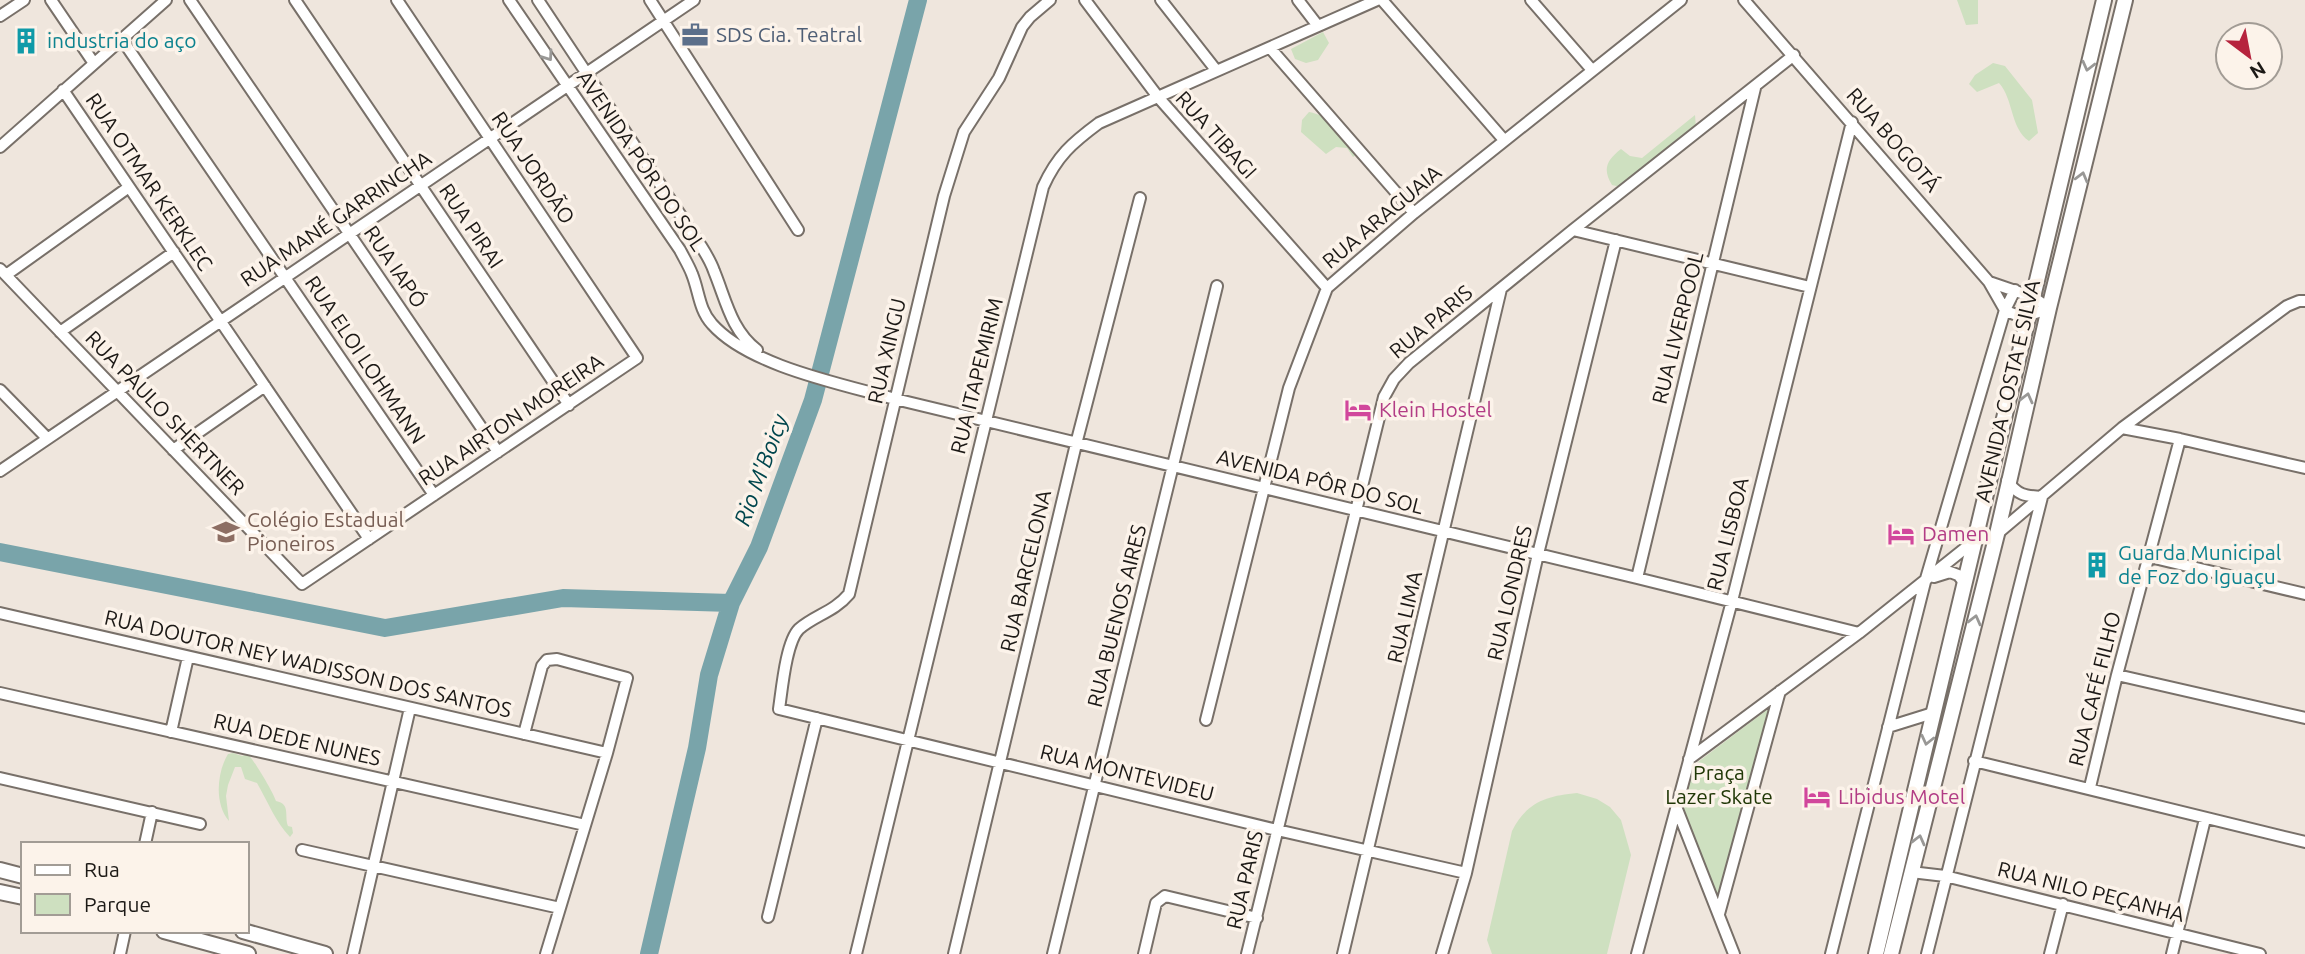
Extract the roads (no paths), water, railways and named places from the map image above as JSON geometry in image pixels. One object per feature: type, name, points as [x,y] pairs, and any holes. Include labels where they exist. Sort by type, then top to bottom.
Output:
[{"type":"main road","name":"AVENIDA COSTA E SILVA","points":[[1876,954],[2104,0]]},
{"type":"main road","name":"AVENIDA COSTA E SILVA","points":[[1891,954],[1997,534],[2007,481],[2125,0]]},
{"type":"main road","points":[[0,870],[21,875]]},
{"type":"main road","points":[[0,892],[21,897]]},
{"type":"main road","points":[[248,932],[324,954]]},
{"type":"main road","points":[[171,933],[248,954]]},
{"type":"street","points":[[0,16],[24,0]]},
{"type":"street","points":[[51,0],[93,62]]},
{"type":"street","points":[[0,147],[166,0]]},
{"type":"street","name":"RUA IAPÓ","points":[[190,0],[498,452]]},
{"type":"street","name":"RUA PIRAI","points":[[295,0],[569,405]]},
{"type":"street","name":"RUA JORDÃO","points":[[397,0],[638,358]]},
{"type":"street","name":"AVENIDA PÔR DO SOL","points":[[509,0],[680,250],[693,275],[697,295],[711,323],[748,351],[804,373],[895,399],[1859,633]]},
{"type":"street","name":"AVENIDA PÔR DO SOL","points":[[537,0],[682,216],[713,268],[738,331],[748,343],[774,362]]},
{"type":"street","points":[[650,0],[798,230]]},
{"type":"street","name":"RUA MANÉ GARRINCHA","points":[[0,471],[694,0]]},
{"type":"street","name":"RUA XINGU","points":[[779,709],[792,638],[800,628],[839,606],[849,594],[944,196],[964,132],[999,78],[1022,27],[1050,0]]},
{"type":"street","name":"RUA TIBAGI","points":[[1085,0],[1158,97],[1327,288]]},
{"type":"street","points":[[1161,0],[1216,70]]},
{"type":"street","points":[[1298,0],[1318,26]]},
{"type":"street","points":[[1380,0],[1504,140]]},
{"type":"street","name":"RUA ITAPEMIRIM","points":[[856,954],[1043,187],[1054,163],[1074,141],[1099,123],[1380,0]]},
{"type":"street","points":[[1531,0],[1592,70]]},
{"type":"street","name":"RUA ARAGUAIA","points":[[1206,720],[1289,388],[1327,288],[1414,213],[1681,0]]},
{"type":"street","name":"RUA BOGOTÁ","points":[[1744,0],[1989,282],[2006,310]]},
{"type":"street","name":"RUA ELOI LOHMANN","points":[[121,38],[434,495]]},
{"type":"street","points":[[1271,48],[1414,213]]},
{"type":"street","name":"RUA PARIS","points":[[1247,954],[1384,397],[1394,379],[1409,363],[1573,230],[1794,55]]},
{"type":"street","name":"RUA LIVERPOOL","points":[[1637,578],[1755,88]]},
{"type":"street","name":"RUA OTMAR KERKLEC","points":[[63,90],[369,539]]},
{"type":"street","name":"RUA LISBOA","points":[[1637,954],[1731,601],[1852,122]]},
{"type":"street","points":[[3,272],[129,187]]},
{"type":"street","name":"RUA BARCELONA","points":[[954,954],[1076,444],[1140,198]]},
{"type":"street","points":[[1573,230],[1810,287]]},
{"type":"street","name":"RUA LONDRES","points":[[1442,954],[1466,873],[1538,554],[1616,240]]},
{"type":"street","points":[[61,332],[174,252]]},
{"type":"street","points":[[693,275],[706,268],[713,268]]},
{"type":"street","name":"RUA PAULO SHERTNER","points":[[3,272],[302,584]]},
{"type":"street","points":[[1989,282],[2033,297],[2049,308]]},
{"type":"street","name":"RUA BUENOS AIRES","points":[[1054,954],[1217,286]]},
{"type":"street","name":"RUA LIMA","points":[[1343,954],[1501,289]]},
{"type":"street","points":[[1831,954],[1926,582],[2006,310],[2015,290]]},
{"type":"street","points":[[1997,534],[2122,428],[2287,306],[2305,301]]},
{"type":"street","points":[[711,323],[720,318],[727,307]]},
{"type":"street","points":[[2006,310],[2028,317],[2049,308]]},
{"type":"street","name":"RUA AIRTON MOREIRA","points":[[302,584],[638,358]]},
{"type":"street","points":[[173,450],[265,386]]},
{"type":"street","points":[[0,390],[47,438]]},
{"type":"street","points":[[2122,428],[2305,467]]},
{"type":"street","name":"RUA CAFÉ FILHO","points":[[2090,788],[2116,674],[2180,439]]},
{"type":"street","points":[[2007,481],[2017,493],[2042,496]]},
{"type":"street","points":[[1927,954],[2042,496]]},
{"type":"street","points":[[1689,759],[1926,582],[1973,542]]},
{"type":"street","points":[[2150,557],[2305,594]]},
{"type":"street","points":[[1926,582],[1950,572],[1958,575],[1964,582]]},
{"type":"street","name":"RUA DOUTOR NEY WADISSON DOS SANTOS","points":[[0,613],[607,753]]},
{"type":"street","points":[[171,732],[188,657]]},
{"type":"street","points":[[524,734],[542,666],[547,660],[557,659],[627,678],[546,954]]},
{"type":"street","points":[[2116,674],[2305,718]]},
{"type":"street","points":[[1719,914],[1780,691]]},
{"type":"street","name":"RUA DEDE NUNES","points":[[0,693],[585,825]]},
{"type":"street","points":[[353,954],[410,708]]},
{"type":"street","name":"RUA MONTEVIDEU","points":[[779,709],[1466,873]]},
{"type":"street","points":[[1888,727],[1933,713]]},
{"type":"street","points":[[768,917],[817,718]]},
{"type":"street","points":[[1974,761],[2305,842]]},
{"type":"street","points":[[0,778],[200,824]]},
{"type":"street","points":[[1677,809],[1734,954]]},
{"type":"street","points":[[145,842],[152,812]]},
{"type":"street","points":[[2172,954],[2205,819]]},
{"type":"street","points":[[302,850],[560,908]]},
{"type":"street","name":"RUA NILO PEÇANHA","points":[[1911,872],[1945,876],[2260,954]]},
{"type":"street","points":[[1144,954],[1156,902],[1165,896],[1257,918]]},
{"type":"street","points":[[2050,954],[2063,904]]},
{"type":"street","points":[[120,954],[125,933]]},
{"type":"waterway","name":"Rio M'Boicy","points":[[649,954],[697,748],[709,675],[731,603],[759,547],[813,400],[918,0]]},
{"type":"waterway","points":[[0,552],[385,628],[563,598],[731,603]]},
{"type":"place","name":"SDS Cia. Teatral","points":[[695,35]]},
{"type":"place","name":"industria do aço","points":[[26,41]]},
{"type":"place","name":"Klein Hostel","points":[[1358,410]]},
{"type":"place","name":"Colégio Estadual Pioneiros","points":[[226,532]]},
{"type":"place","name":"Damen","points":[[1901,534]]},
{"type":"place","name":"Guarda Municipal de Foz do Iguaçu","points":[[2097,565]]},
{"type":"place","name":"Libidus Motel","points":[[1817,797]]},
{"type":"park label","name":"Praça Lazer Skate","points":[[1719,785]]}]
